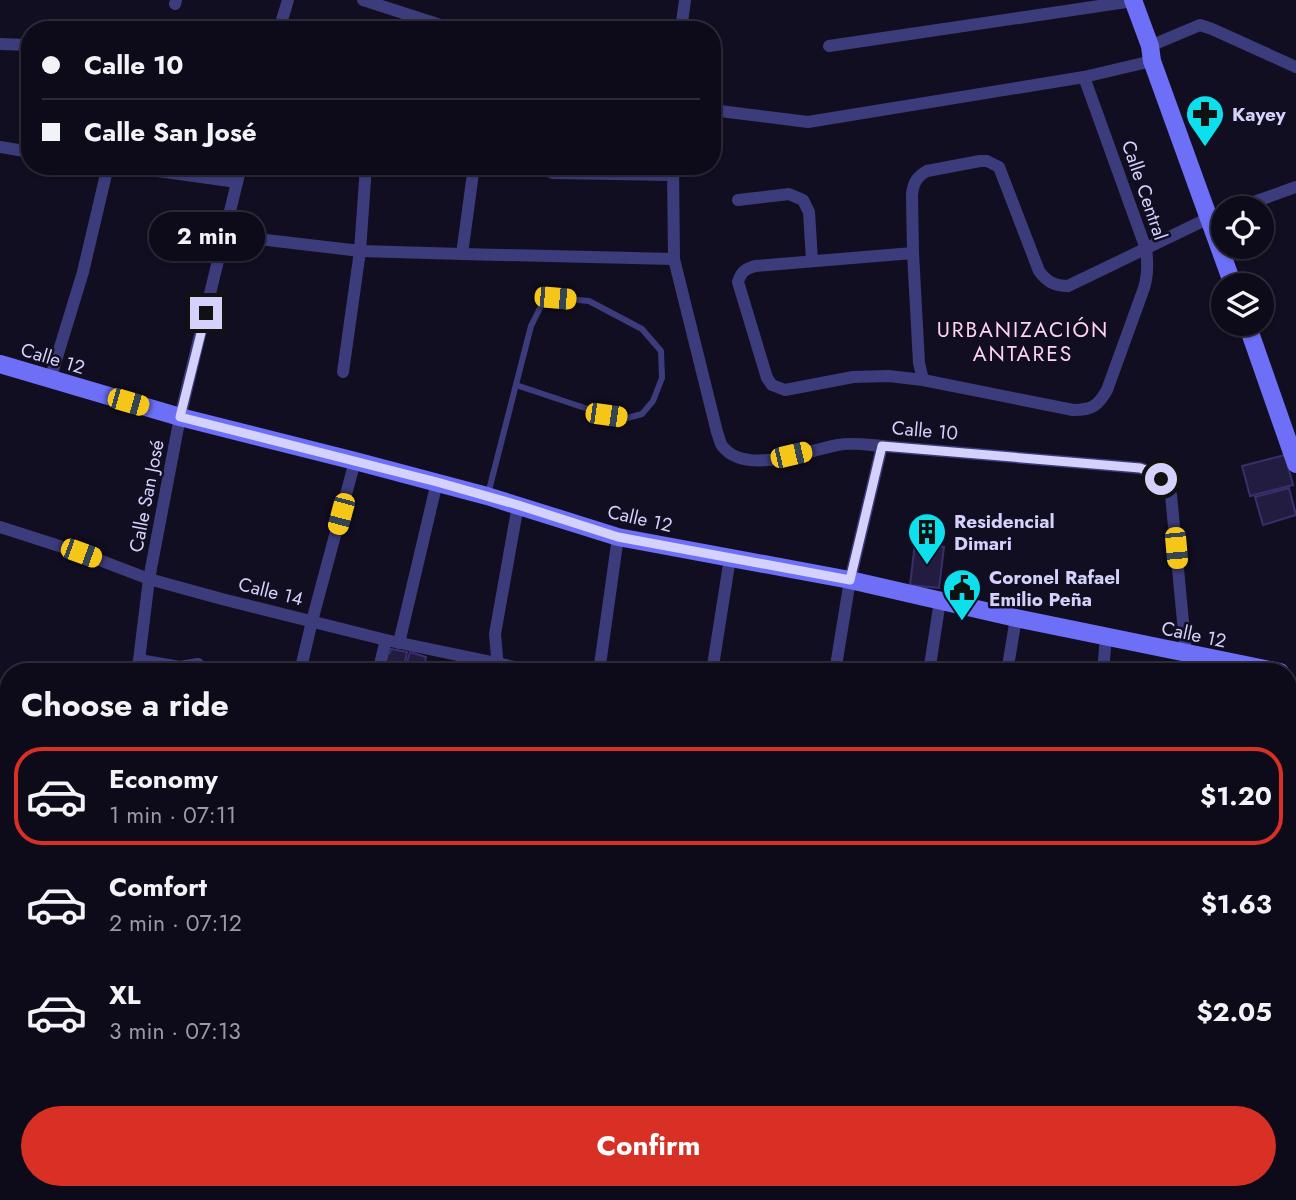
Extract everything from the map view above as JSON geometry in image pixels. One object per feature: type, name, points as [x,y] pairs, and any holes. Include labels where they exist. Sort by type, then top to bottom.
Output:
[{"type":"main road","points":[[1133,1],[1211,203]]},
{"type":"main road","points":[[1251,336],[1296,464]]},
{"type":"main road","name":"Calle 12","points":[[0,364],[180,417],[437,482],[618,537],[850,580],[1186,653],[1210,663]]},
{"type":"street","points":[[282,21],[288,0]]},
{"type":"street","points":[[363,0],[428,21]]},
{"type":"street","points":[[682,21],[685,0]]},
{"type":"street","points":[[829,46],[1133,1]]},
{"type":"street","points":[[721,111],[808,122],[1084,77],[1151,53],[1200,25],[1296,67]]},
{"type":"street","points":[[0,44],[21,45]]},
{"type":"street","name":"Calle Central","points":[[812,260],[755,266],[740,275],[740,290],[767,378],[772,385],[793,390],[853,377],[889,376],[923,380],[1073,410],[1094,407],[1107,390],[1144,288],[1148,261],[1084,77]]},
{"type":"street","points":[[0,148],[21,151]]},
{"type":"street","points":[[923,380],[919,363],[912,195],[916,179],[927,171],[980,161],[987,161],[999,167],[1040,271],[1051,283],[1060,286],[1068,286],[1211,218]]},
{"type":"street","points":[[50,380],[83,272],[106,175]]},
{"type":"street","points":[[187,175],[237,182]]},
{"type":"street","name":"Calle San José","points":[[138,663],[149,579],[180,417],[239,175]]},
{"type":"street","points":[[343,372],[360,251],[365,175]]},
{"type":"street","points":[[463,254],[473,175]]},
{"type":"street","name":"Calle 10","points":[[673,175],[674,258],[722,446],[734,456],[750,461],[765,461],[842,444],[1140,468],[1152,472],[1168,487],[1171,495],[1186,653]]},
{"type":"street","points":[[1271,196],[1296,187]]},
{"type":"street","points":[[738,200],[789,194],[803,200],[809,212],[812,260],[913,253]]},
{"type":"street","points":[[225,235],[360,251],[674,258]]},
{"type":"street","points":[[836,663],[850,580],[882,446]]},
{"type":"street","points":[[302,663],[355,461]]},
{"type":"street","points":[[382,663],[392,641],[437,482]]},
{"type":"street","points":[[497,663],[495,634],[518,505]]},
{"type":"street","name":"Calle 14","points":[[0,527],[81,553],[149,579],[478,663]]},
{"type":"street","points":[[599,663],[618,537]]},
{"type":"street","points":[[713,663],[730,558]]},
{"type":"street","points":[[930,663],[940,601]]},
{"type":"street","points":[[1008,663],[1016,618]]},
{"type":"street","points":[[1104,663],[1106,636]]},
{"type":"lane","points":[[487,496],[531,326],[541,306],[555,298],[589,302],[642,328],[661,351],[663,379],[653,401],[642,414],[628,418],[606,415],[516,385]]},
{"type":"building","points":[[1285,455],[1293,485],[1250,496],[1242,466]]},
{"type":"building","points":[[1289,488],[1296,515],[1263,525],[1255,497]]},
{"type":"building","name":"Residencial Dimari","points":[[917,526],[937,528],[935,546],[944,547],[939,588],[910,585]]},
{"type":"building","points":[[391,649],[407,652],[405,663],[385,663],[387,653],[390,653]]},
{"type":"building","points":[[410,652],[426,657],[425,663],[407,663]]},
{"type":"place","name":"Kayey","points":[[1205,148]]},
{"type":"place","name":"Residencial Dimari","points":[[927,566]]},
{"type":"place","name":"Coronel Rafael Emilio Peña","points":[[962,622]]},
{"type":"district","name":"URBANIZACIÓN ANTARES","points":[[1023,342]]},
{"type":"route","points":[[206,313],[180,417],[437,482],[618,537],[850,580],[882,446],[1140,468],[1161,479]]}]
